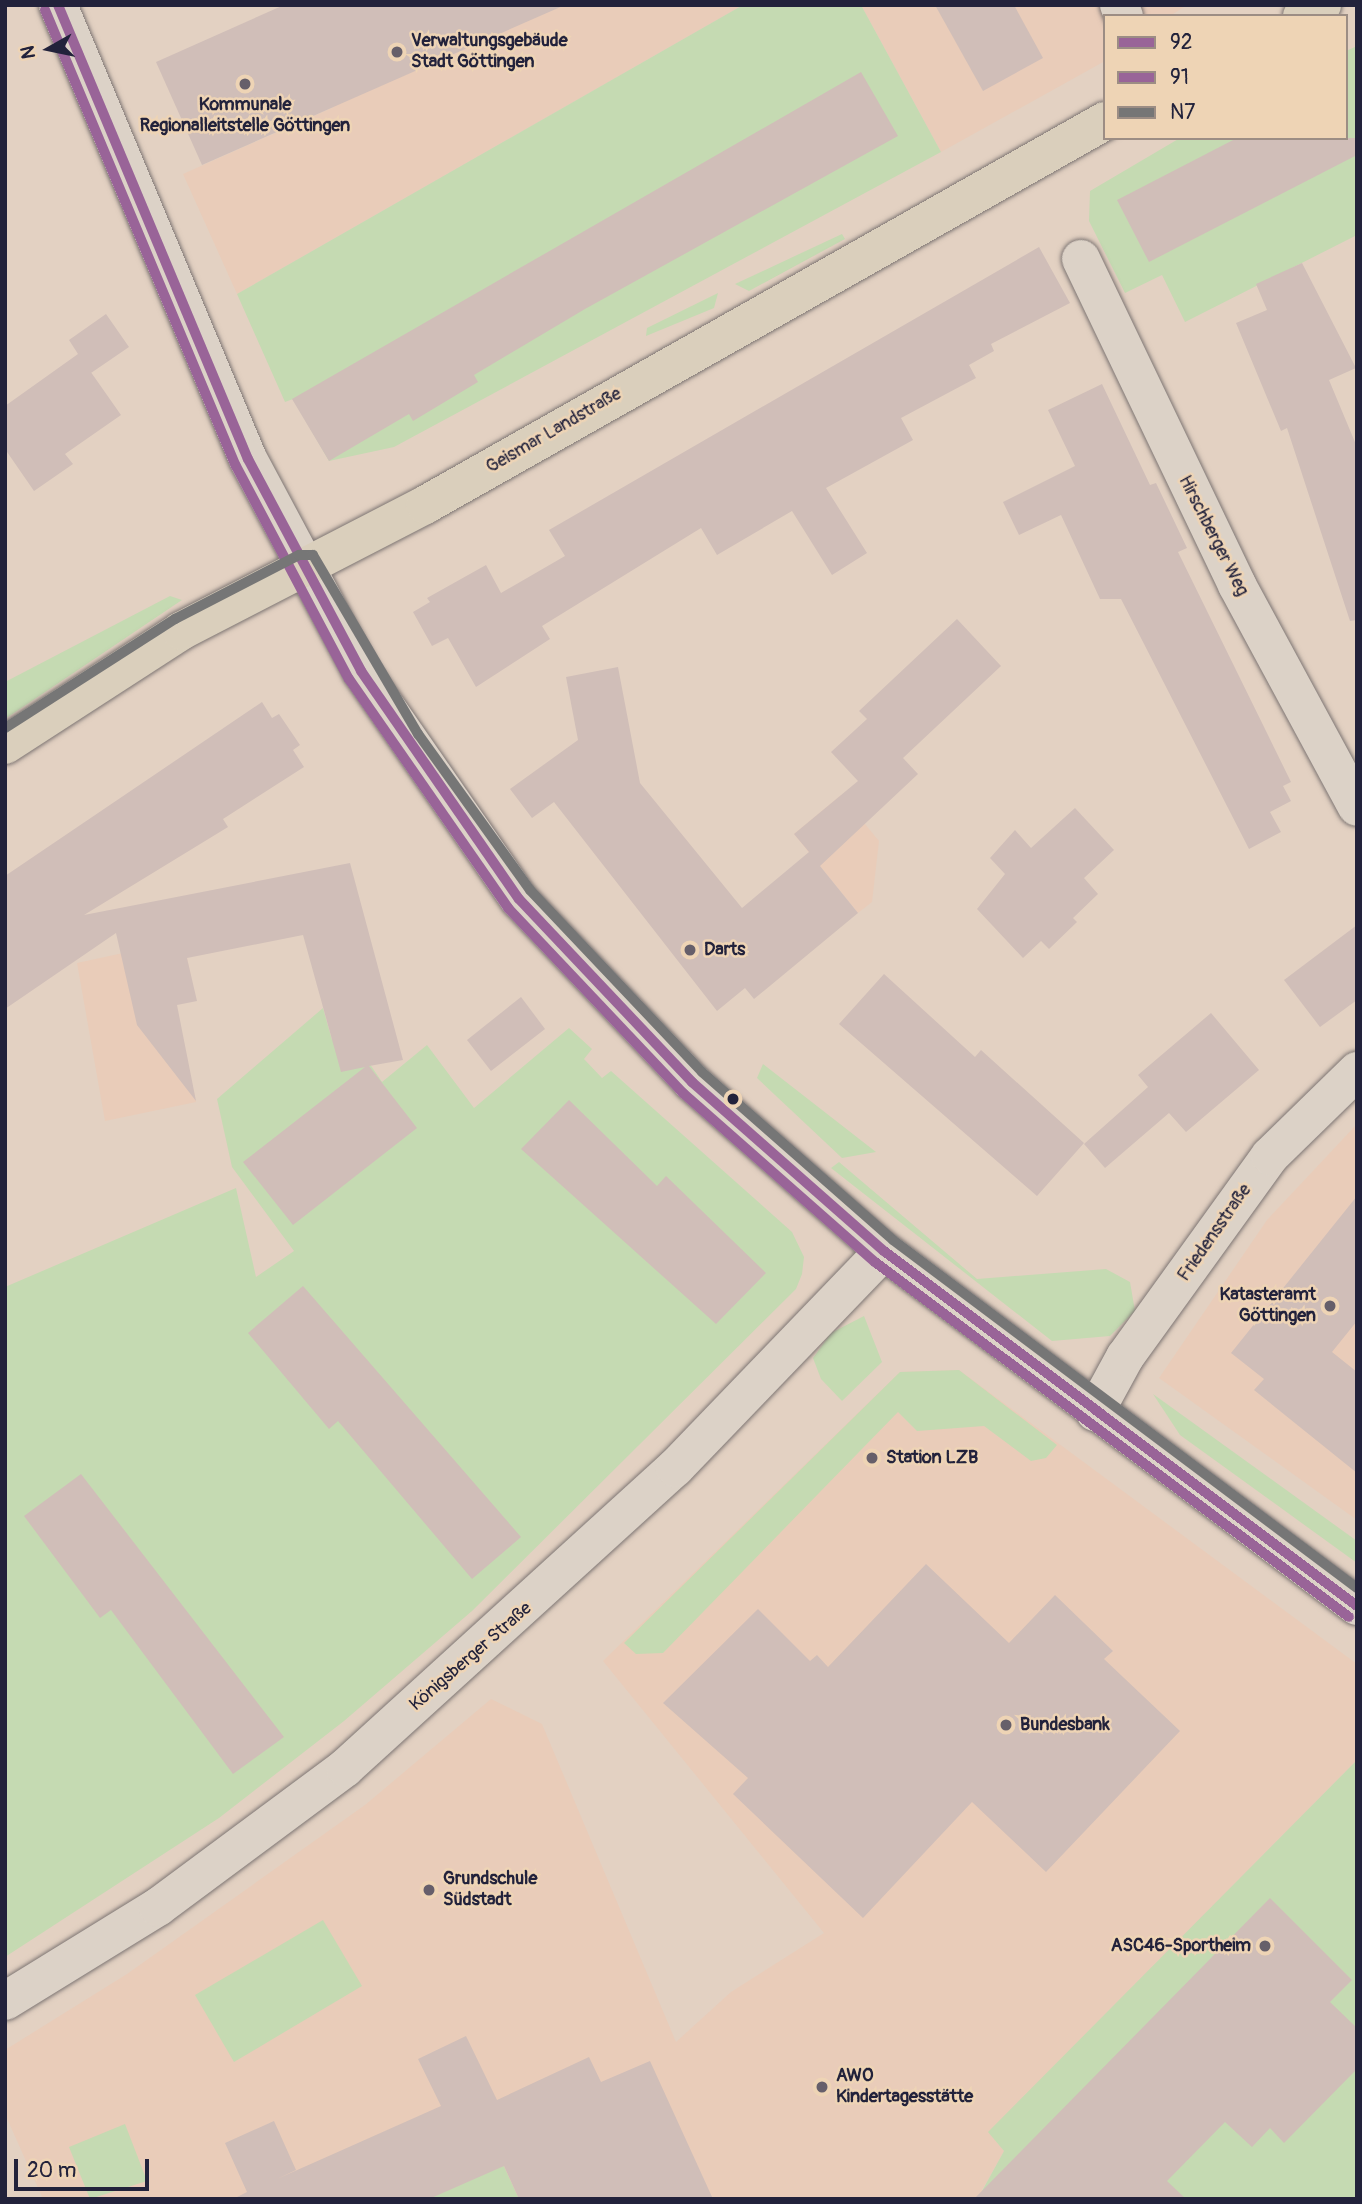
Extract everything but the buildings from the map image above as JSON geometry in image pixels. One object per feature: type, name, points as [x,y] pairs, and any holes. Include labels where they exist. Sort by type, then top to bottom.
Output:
[{"type":"main road","points":[[1306,14],[1322,5]]},
{"type":"main road","name":"Geismar Landstraße","points":[[5,745],[181,631],[305,567],[1103,122]]},
{"type":"street","points":[[58,5],[248,459],[305,567],[406,742],[519,899],[692,1082],[884,1251],[1095,1412],[1357,1606]]},
{"type":"street","name":"Hirschberger Weg","points":[[1081,260],[1237,585],[1357,807]]},
{"type":"street","name":"Friedensstraße","points":[[1095,1412],[1125,1357],[1270,1156],[1357,1071]]},
{"type":"street","name":"Königsberger Straße","points":[[5,2001],[158,1907],[345,1768],[676,1468],[884,1251]]},
{"type":"shaded area","points":[[290,5],[743,5],[237,294],[183,174],[334,107]]},
{"type":"shaded area","points":[[861,5],[1187,5],[1173,14],[1103,14],[1103,62],[941,152]]},
{"type":"shaded area","points":[[841,795],[879,841],[872,902],[858,913],[794,834]]},
{"type":"shaded area","points":[[183,940],[191,976],[171,980],[196,1102],[105,1121],[77,963]]},
{"type":"shaded area","points":[[1357,1124],[1357,1520],[1159,1378],[1267,1220]]},
{"type":"shaded area","points":[[959,1370],[1357,1664],[1357,1760],[989,2132],[1004,2151],[982,2190],[987,2199],[43,2199],[5,2114],[5,2050],[127,1974],[365,1805],[491,1699],[542,1724],[676,2042],[731,1992],[824,1933],[603,1661],[900,1372]]},
{"type":"green space","points":[[743,5],[861,5],[941,152],[394,447],[329,461],[293,399],[285,402],[237,294]]},
{"type":"green space","points":[[1357,46],[1357,235],[1185,322],[1162,275],[1125,293],[1089,221],[1090,191],[1177,140],[1348,140],[1348,50]]},
{"type":"green space","points":[[842,234],[845,239],[749,291],[735,284]]},
{"type":"green space","points":[[718,293],[714,308],[646,336],[647,328]]},
{"type":"green space","points":[[170,596],[182,600],[5,719],[5,682]]},
{"type":"green space","points":[[323,1008],[332,1040],[351,1036],[382,1082],[427,1045],[474,1108],[569,1028],[592,1049],[584,1059],[602,1078],[611,1071],[792,1232],[804,1257],[802,1274],[796,1289],[472,1611],[344,1721],[219,1818],[5,1957],[5,1287],[236,1188],[256,1277],[294,1251],[232,1167],[217,1099]]},
{"type":"green space","points":[[763,1064],[876,1152],[842,1158],[757,1078]]},
{"type":"green space","points":[[839,1162],[977,1279],[1106,1269],[1130,1282],[1135,1311],[1110,1336],[1052,1341],[831,1168]]},
{"type":"green space","points":[[864,1316],[882,1362],[842,1401],[821,1379],[813,1358],[831,1333]]},
{"type":"green space","points":[[959,1370],[1057,1445],[1046,1458],[1031,1461],[984,1426],[917,1431],[898,1412],[663,1653],[636,1654],[624,1643],[900,1372]]},
{"type":"green space","points":[[1153,1394],[1357,1541],[1357,1563],[1180,1435]]},
{"type":"green space","name":"ASC46-Sportheim","points":[[1357,1760],[1357,2199],[987,2199],[982,2191],[1004,2151],[988,2132]]},
{"type":"green space","points":[[323,1920],[362,1986],[234,2062],[195,1995]]},
{"type":"green space","points":[[484,2123],[519,2199],[419,2199]]},
{"type":"green space","points":[[125,2124],[147,2181],[90,2199],[69,2147]]},
{"type":"transit line","name":"92","points":[[58,5],[248,459],[361,671],[519,899],[692,1082],[884,1251],[1357,1606]]},
{"type":"transit line","name":"91","points":[[45,10],[236,466],[349,679],[508,908],[683,1093],[875,1262],[1349,1617]]},
{"type":"transit line","name":"N7","points":[[5,728],[175,619],[299,555],[313,555],[418,734],[530,890],[702,1072],[893,1240],[1357,1588]]},
{"type":"place","name":"Verwaltungsgebäude Stadt Göttingen","points":[[397,52]]},
{"type":"place","name":"Kommunale Regionalleitstelle Göttingen","points":[[245,84]]},
{"type":"place","name":"Darts","points":[[690,950]]},
{"type":"place","name":"Katasteramt Göttingen","points":[[1330,1306]]},
{"type":"place","name":"Station LZB","points":[[872,1458]]},
{"type":"place","name":"Bundesbank","points":[[1006,1725]]},
{"type":"place","name":"Grundschule Südstadt","points":[[429,1890]]},
{"type":"place","name":"ASC46-Sportheim","points":[[1265,1946]]},
{"type":"place","name":"AWO Kindertagesstätte","points":[[822,2087]]}]
